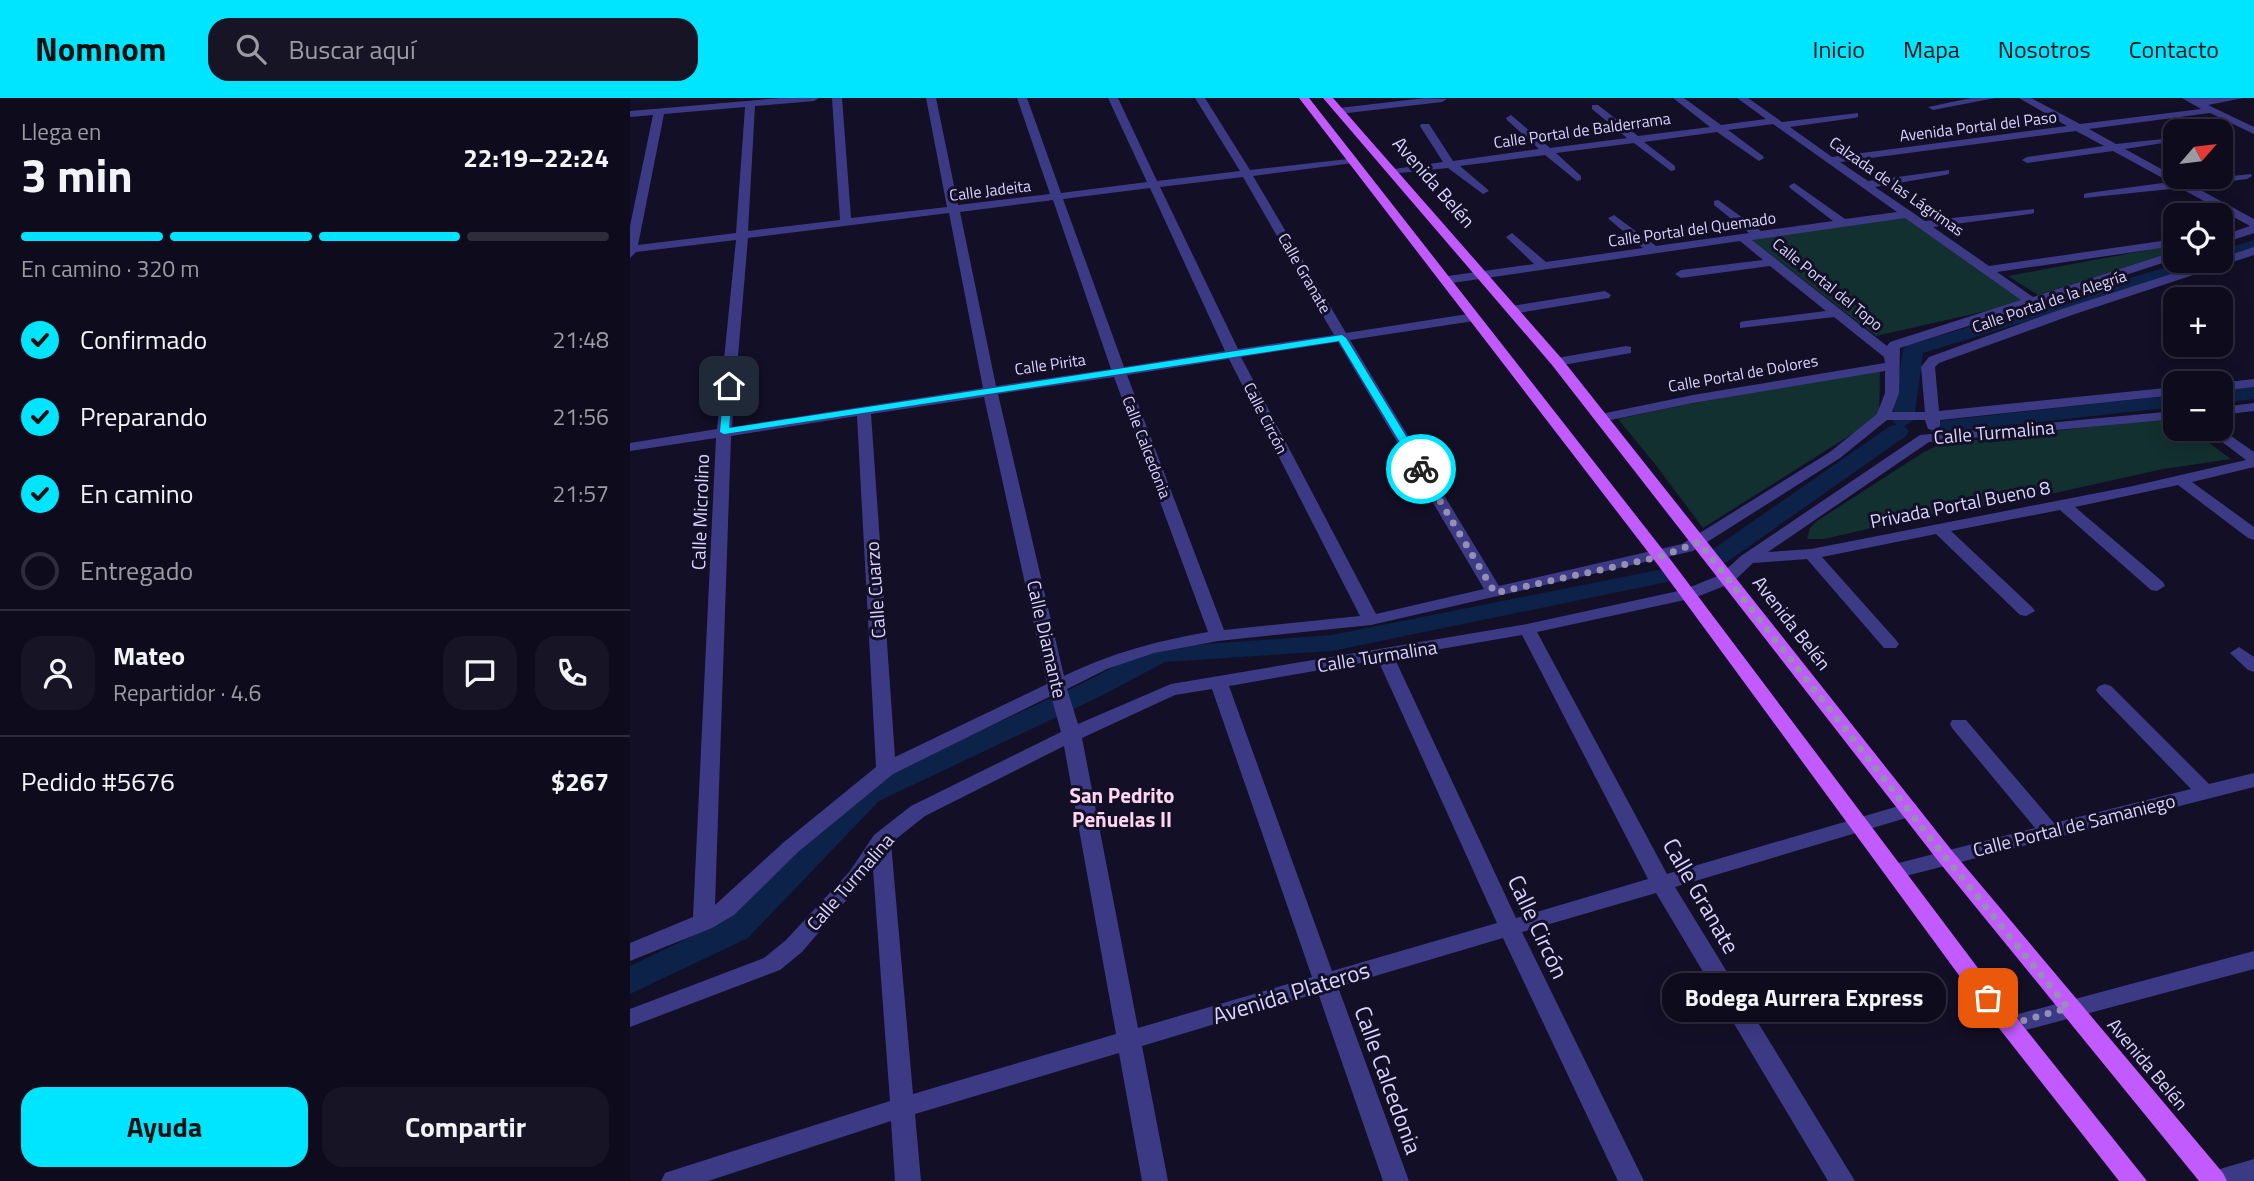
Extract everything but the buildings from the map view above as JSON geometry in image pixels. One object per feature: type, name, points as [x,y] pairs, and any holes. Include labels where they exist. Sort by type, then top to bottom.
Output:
[{"type":"main road","points":[[1304,98],[1688,594],[1988,998],[2134,1181]]},
{"type":"main road","name":"Avenida Belén","points":[[1328,98],[1557,362],[1946,858],[2068,1008],[2215,1181]]},
{"type":"street","points":[[633,114],[641,98]]},
{"type":"street","points":[[633,114],[814,98]]},
{"type":"street","points":[[836,98],[846,222]]},
{"type":"street","name":"Calle Diamante","points":[[931,98],[956,209],[990,390],[1059,694],[1070,729],[1155,1181]]},
{"type":"street","name":"Calle Calcedonia","points":[[1022,98],[1055,198],[1218,636]]},
{"type":"street","name":"Calle Circón","points":[[1113,98],[1234,356],[1371,620]]},
{"type":"street","name":"Calle Granate","points":[[1199,98],[1248,174],[1342,338],[1495,593]]},
{"type":"street","points":[[1678,98],[1759,158]]},
{"type":"street","name":"Calzada de las Lágrimas","points":[[1742,98],[2032,302]]},
{"type":"street","points":[[1933,107],[1990,98]]},
{"type":"street","points":[[2024,98],[2163,173]]},
{"type":"street","points":[[2187,98],[2254,131]]},
{"type":"street","points":[[2198,103],[2238,98]]},
{"type":"street","points":[[1339,111],[1442,99]]},
{"type":"street","name":"Calle Microlino","points":[[704,922],[724,432],[742,236],[739,103]]},
{"type":"street","points":[[1595,107],[1671,168]]},
{"type":"street","name":"Avenida Portal del Paso","points":[[1831,160],[2212,110]]},
{"type":"street","points":[[631,251],[659,112]]},
{"type":"street","name":"Calle Portal de Balderrama","points":[[1394,172],[1720,128],[1854,115]]},
{"type":"street","points":[[1511,118],[1577,178]]},
{"type":"street","points":[[1424,126],[1450,163],[1483,191]]},
{"type":"street","points":[[2027,159],[2159,141]]},
{"type":"street","name":"Calle Jadeita","points":[[631,251],[1353,160]]},
{"type":"street","points":[[1866,185],[1945,172]]},
{"type":"street","points":[[2233,177],[2247,176]]},
{"type":"street","points":[[2088,196],[2163,185]]},
{"type":"street","points":[[1794,186],[1843,223]]},
{"type":"street","points":[[2191,189],[2252,228]]},
{"type":"street","points":[[1718,203],[1760,236]]},
{"type":"street","points":[[1924,225],[2030,211]]},
{"type":"street","name":"Calle Portal del Quemado","points":[[1445,279],[1906,214]]},
{"type":"street","points":[[1614,218],[1654,251]]},
{"type":"street","points":[[2233,234],[2252,228]]},
{"type":"street","points":[[1512,237],[1543,266]]},
{"type":"street","name":"Calle Portal del Topo","points":[[1743,238],[1837,313],[1891,361]]},
{"type":"street","points":[[1987,270],[2163,244]]},
{"type":"street","name":"Calle Portal de la Alegría","points":[[1925,438],[1934,424],[1928,366],[1934,360],[2067,312],[2254,251]]},
{"type":"street","name":"Calle Portal de la Alegría","points":[[1891,361],[1891,349],[1903,342],[2163,259]]},
{"type":"street","points":[[1681,274],[1772,262]]},
{"type":"street","points":[[1513,310],[1605,295]]},
{"type":"street","points":[[1745,325],[1837,313]]},
{"type":"street","name":"Calle Pirita","points":[[630,447],[1474,317]]},
{"type":"street","points":[[1557,362],[1626,350]]},
{"type":"street","points":[[1883,416],[1892,393],[1891,361]]},
{"type":"street","name":"Calle Portal de Dolores","points":[[1601,418],[1891,361]]},
{"type":"street","points":[[2233,386],[2254,383]]},
{"type":"street","name":"Calle Turmalina","points":[[630,952],[704,922],[726,909],[791,847],[886,769],[1059,694],[1101,665],[1152,648],[1218,636],[1371,620],[1659,557],[1699,542],[1835,455],[1883,416],[1934,416],[2163,392]]},
{"type":"street","points":[[2233,410],[2254,407]]},
{"type":"street","name":"Calle Cuarzo","points":[[864,410],[886,769]]},
{"type":"street","name":"Calle Turmalina","points":[[630,1018],[772,964],[794,946],[857,876],[881,840],[919,811],[1070,729],[1171,690],[1385,656],[1688,594],[1726,579],[1746,559],[1925,438],[2163,416]]},
{"type":"street","points":[[2228,441],[2254,461]]},
{"type":"street","name":"Privada Portal Bueno 8","points":[[1746,559],[1811,554],[2063,505],[2254,461]]},
{"type":"street","points":[[2179,479],[2254,536]]},
{"type":"street","points":[[2063,505],[2157,586]]},
{"type":"street","points":[[1939,529],[2026,611]]},
{"type":"street","points":[[1811,554],[1890,644]]},
{"type":"street","name":"Calle Granate","points":[[1527,629],[1660,881],[1842,1181]]},
{"type":"street","points":[[2239,653],[2254,666]]},
{"type":"street","name":"Calle Circón","points":[[1385,656],[1509,927],[1631,1181]]},
{"type":"street","name":"Calle Calcedonia","points":[[1218,681],[1396,1181]]},
{"type":"street","points":[[2105,690],[2205,792]]},
{"type":"street","points":[[1959,724],[2049,831]]},
{"type":"street","name":"Calle Portal de Samaniego","points":[[1894,871],[2254,780]]},
{"type":"street","name":"Avenida Plateros","points":[[682,1180],[903,1107],[1325,984],[1660,881],[1909,810]]},
{"type":"street","points":[[881,840],[908,1181]]},
{"type":"street","points":[[2011,1024],[2254,960]]},
{"type":"street","points":[[2215,1181],[2254,1170]]},
{"type":"green space","points":[[1902,214],[2026,302],[1876,336],[1747,236]]},
{"type":"green space","points":[[2163,247],[2163,255],[2038,295],[2008,276]]},
{"type":"green space","points":[[1880,370],[1879,417],[1703,528],[1618,419],[1689,404]]},
{"type":"green space","points":[[2163,418],[2163,441],[2206,441],[2231,459],[2163,469],[2046,495],[1920,517],[1824,539],[1807,539],[1810,528],[1817,521],[1924,452],[1941,444]]},
{"type":"waterway","points":[[2233,252],[2254,245]]},
{"type":"waterway","points":[[1903,420],[1913,350],[2165,273]]},
{"type":"waterway","points":[[2233,396],[2254,393]]},
{"type":"waterway","points":[[1939,427],[2163,402]]},
{"type":"waterway","points":[[1718,557],[1898,431]]},
{"type":"waterway","points":[[630,981],[737,929],[869,794],[1091,690],[1159,654],[1332,643],[1663,576]]},
{"type":"way so far","points":[[1421,469],[1495,593],[1659,557],[1699,542],[1946,858],[2068,1008],[2011,1024],[1988,998]]},
{"type":"place","name":"Bodega Aurrera Express","points":[[1988,998]]},
{"type":"district","name":"San Pedrito Peñuelas II","points":[[1122,808]]},
{"type":"route","points":[[729,386],[724,432],[1342,338],[1421,469]]}]
